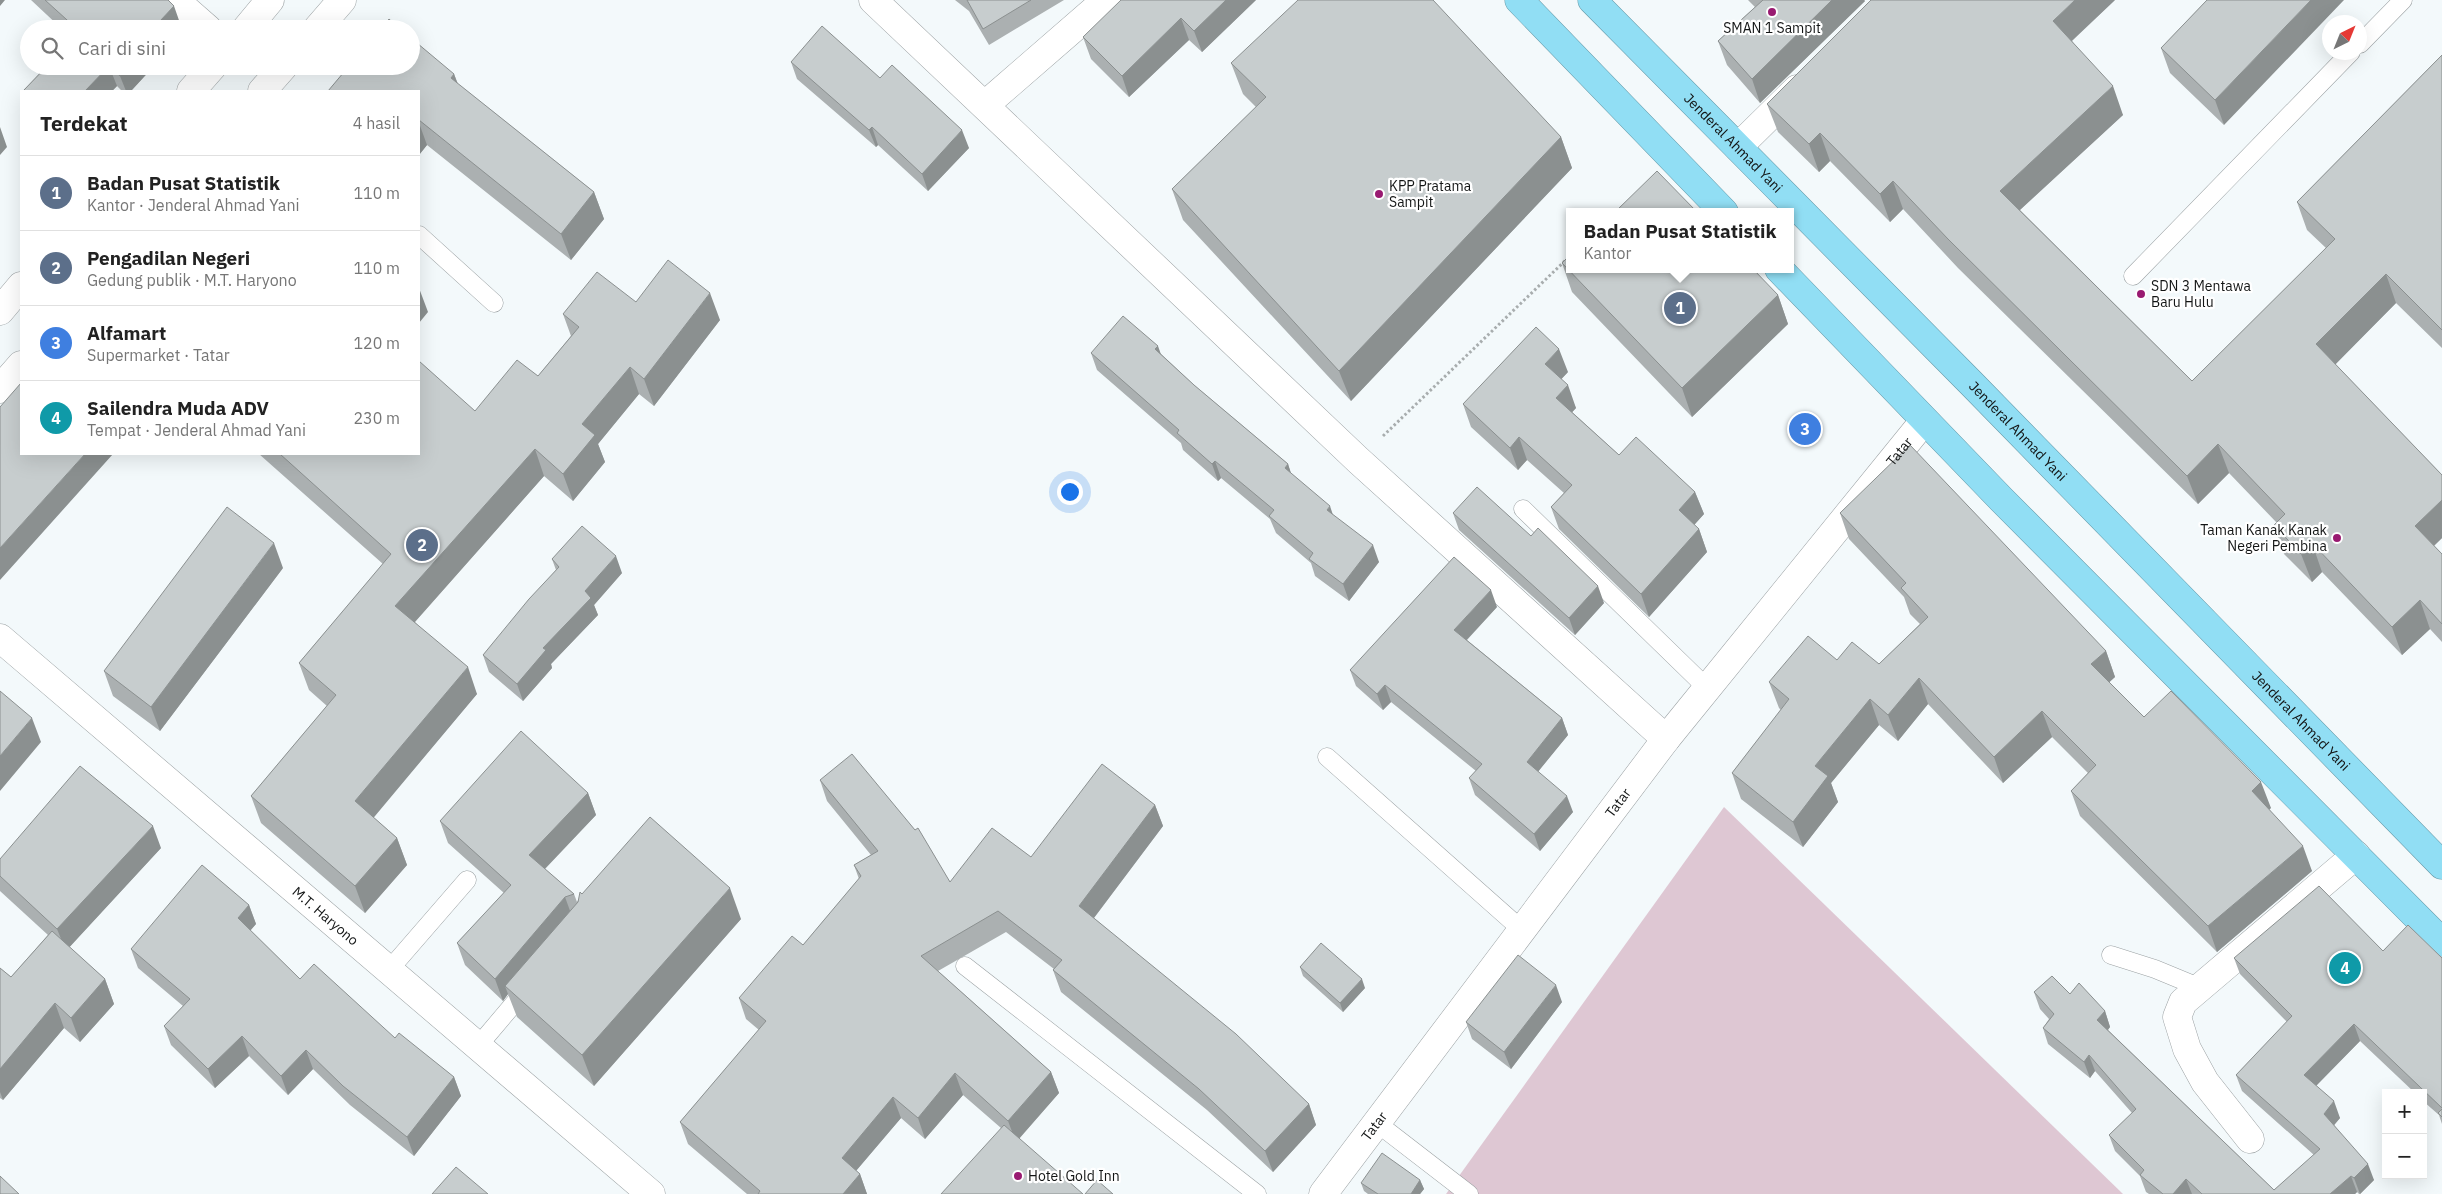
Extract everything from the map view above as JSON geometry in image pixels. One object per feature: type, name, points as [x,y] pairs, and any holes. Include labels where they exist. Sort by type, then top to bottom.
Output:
[{"type":"highway","points":[[1519,0],[1720,208]]},
{"type":"highway","name":"Jenderal Ahmad Yani","points":[[1592,0],[2442,866]]},
{"type":"highway","points":[[1783,273],[1924,421],[2442,942]]},
{"type":"street","points":[[175,0],[198,20]]},
{"type":"street","points":[[253,20],[270,0]]},
{"type":"street","points":[[873,0],[1358,460],[1666,739]]},
{"type":"street","points":[[984,105],[1106,0]]},
{"type":"street","points":[[323,20],[335,2]]},
{"type":"street","points":[[1738,147],[1813,74]]},
{"type":"street","points":[[192,90],[205,75]]},
{"type":"street","points":[[263,90],[276,75]]},
{"type":"street","points":[[0,310],[20,287]]},
{"type":"street","points":[[0,389],[20,366]]},
{"type":"street","name":"Tatar","points":[[1330,1191],[1377,1123],[1666,739],[1924,421]]},
{"type":"street","name":"M.T. Haryono","points":[[0,638],[651,1194]]},
{"type":"street","points":[[2250,1139],[2205,1082],[2187,1049],[2177,1017],[2183,1002],[2356,855]]},
{"type":"lane","points":[[2367,37],[2403,0]]},
{"type":"lane","points":[[2133,276],[2343,60]]},
{"type":"lane","points":[[420,236],[494,303]]},
{"type":"lane","points":[[1523,509],[1707,688]]},
{"type":"lane","points":[[1327,757],[1522,930]]},
{"type":"lane","points":[[389,970],[467,880]]},
{"type":"lane","points":[[2111,955],[2155,969],[2201,988]]},
{"type":"lane","points":[[965,966],[1257,1194]]},
{"type":"lane","points":[[478,1046],[542,971]]},
{"type":"lane","points":[[1377,1123],[1469,1194]]},
{"type":"path","points":[[1358,460],[1566,260]]},
{"type":"shaded area","points":[[1724,807],[2123,1194],[1446,1194]]},
{"type":"building","points":[[45,0],[168,0],[174,6],[161,20],[67,20]]},
{"type":"building","points":[[967,0],[1031,0],[983,29]]},
{"type":"building","points":[[1121,0],[1226,0],[1194,31],[1181,18],[1122,76],[1083,37]]},
{"type":"building","name":"KPP Pratama Sampit","points":[[1298,0],[1433,0],[1561,137],[1339,371],[1172,189],[1266,97],[1231,63]]},
{"type":"building","points":[[1763,0],[1832,0],[1752,79],[1718,41]]},
{"type":"building","points":[[1871,0],[2075,0],[2053,21],[2113,86],[2000,191],[2192,381],[2335,239],[2297,202],[2442,55],[2442,330],[2386,274],[2316,344],[2442,475],[2442,500],[2415,526],[2442,554],[2442,624],[2420,600],[2392,627],[2312,543],[2301,554],[2274,525],[2285,514],[2218,444],[2187,476],[1948,239],[1893,181],[1880,194],[1820,133],[1809,144],[1767,104]]},
{"type":"building","points":[[2207,0],[2311,0],[2215,100],[2161,48]]},
{"type":"building","points":[[822,26],[880,78],[892,65],[962,130],[922,174],[872,127],[869,130],[791,62]]},
{"type":"building","points":[[420,46],[454,74],[451,78],[594,192],[561,234],[420,121],[420,90],[329,90],[341,75],[420,75]]},
{"type":"building","points":[[38,75],[100,75],[86,90],[24,90]]},
{"type":"building","points":[[1657,171],[1693,208],[1619,208]]},
{"type":"building","points":[[1566,259],[1566,267],[1562,263]]},
{"type":"building","points":[[668,260],[710,293],[644,379],[630,367],[582,424],[595,435],[563,474],[535,449],[395,606],[468,667],[355,801],[397,838],[355,886],[251,796],[336,695],[299,663],[391,554],[281,455],[420,455],[420,362],[475,411],[517,360],[538,376],[579,327],[563,314],[597,272],[636,302]]},
{"type":"building","points":[[1572,273],[1757,273],[1778,295],[1682,388]]},
{"type":"building","points":[[1123,316],[1158,346],[1155,349],[1194,385],[1288,464],[1285,468],[1330,506],[1327,510],[1373,545],[1343,584],[1309,559],[1313,553],[1269,516],[1274,510],[1215,461],[1212,464],[1177,433],[1179,430],[1091,353]]},
{"type":"building","points":[[1536,327],[1559,349],[1545,364],[1568,385],[1556,398],[1619,455],[1636,437],[1695,492],[1679,510],[1699,529],[1641,594],[1551,507],[1572,485],[1519,437],[1510,448],[1463,404]]},
{"type":"building","points":[[20,384],[20,455],[84,455],[0,548],[0,407]]},
{"type":"building","points":[[1910,445],[2106,651],[2091,664],[2144,717],[2171,691],[2261,782],[2252,791],[2303,846],[2208,926],[2071,791],[2096,765],[2042,711],[1994,757],[1919,678],[1888,715],[1870,699],[1815,766],[1828,776],[1793,822],[1732,773],[1789,699],[1769,682],[1808,636],[1837,660],[1852,642],[1879,664],[1928,617],[1901,588],[1906,583],[1840,513]]},
{"type":"building","points":[[1477,487],[1531,536],[1538,528],[1598,586],[1569,618],[1453,513]]},
{"type":"building","points":[[227,507],[274,543],[151,707],[104,671]]},
{"type":"building","points":[[582,526],[616,556],[585,591],[591,598],[543,648],[546,650],[517,684],[483,655],[529,599],[559,567],[552,559]]},
{"type":"building","points":[[1454,557],[1491,590],[1454,630],[1562,718],[1527,762],[1567,796],[1534,834],[1469,778],[1482,764],[1385,685],[1377,694],[1350,670]]},
{"type":"building","points":[[0,691],[32,718],[0,756]]},
{"type":"building","points":[[521,731],[588,793],[529,855],[574,894],[565,897],[495,979],[457,943],[511,885],[440,821]]},
{"type":"building","points":[[852,754],[915,830],[918,828],[950,882],[992,828],[1031,857],[1102,764],[1155,805],[1079,906],[1236,1034],[1309,1104],[1265,1151],[1199,1089],[1053,970],[1062,960],[998,911],[921,956],[1051,1072],[1008,1121],[955,1073],[918,1118],[893,1097],[842,1158],[860,1174],[843,1194],[758,1194],[760,1191],[680,1122],[766,1021],[739,998],[792,936],[803,945],[861,876],[854,865],[878,851],[820,780]]},
{"type":"building","points":[[80,766],[153,826],[57,929],[0,876],[0,859]]},
{"type":"building","points":[[650,817],[730,888],[582,1055],[505,986],[578,902],[580,892],[582,894]]},
{"type":"building","points":[[202,865],[249,905],[238,918],[300,979],[314,964],[395,1038],[399,1033],[454,1077],[407,1137],[343,1086],[306,1050],[281,1076],[242,1036],[208,1069],[164,1026],[190,999],[131,949]]},
{"type":"building","points":[[2319,886],[2383,951],[2408,925],[2442,958],[2442,1108],[2427,1094],[2427,1089],[2422,1089],[2354,1024],[2304,1075],[2334,1101],[2324,1114],[2368,1164],[2354,1178],[2351,1176],[2330,1194],[2202,1194],[2186,1179],[2173,1194],[2163,1194],[2140,1175],[2144,1170],[2109,1135],[2136,1109],[2089,1055],[2084,1062],[2043,1028],[2054,1014],[2034,992],[2052,976],[2070,994],[2079,983],[2105,1011],[2097,1020],[2274,1190],[2320,1149],[2236,1075],[2292,1016],[2234,958]]},
{"type":"building","points":[[52,931],[105,979],[71,1018],[55,1003],[0,1069],[0,968],[11,977]]},
{"type":"building","points":[[1321,943],[1362,979],[1340,1003],[1300,967]]},
{"type":"building","points":[[1518,955],[1556,985],[1504,1052],[1466,1022]]},
{"type":"building","points":[[2442,1109],[2442,1117],[2438,1113]]},
{"type":"building","points":[[1004,1125],[1083,1194],[941,1194]]},
{"type":"building","points":[[1382,1153],[1420,1180],[1411,1194],[1378,1194],[1361,1183]]},
{"type":"building","points":[[456,1167],[488,1194],[432,1194]]},
{"type":"building","points":[[0,1176],[19,1194],[0,1194]]},
{"type":"building","points":[[1097,1180],[1113,1194],[1085,1194]]},
{"type":"place","name":"SMAN 1 Sampit","points":[[1772,12]]},
{"type":"place","name":"KPP Pratama Sampit","points":[[1379,194]]},
{"type":"place","name":"SDN 3 Mentawa Baru Hulu","points":[[2141,294]]},
{"type":"place","name":"Badan Pusat Statistik","points":[[1680,308]]},
{"type":"place","name":"Alfamart","points":[[1805,429]]},
{"type":"place","name":"Taman Kanak Kanak Negeri Pembina","points":[[2337,538]]},
{"type":"place","name":"Pengadilan Negeri","points":[[422,545]]},
{"type":"place","name":"Sailendra Muda ADV","points":[[2345,968]]},
{"type":"place","name":"Hotel Gold Inn","points":[[1018,1176]]}]
